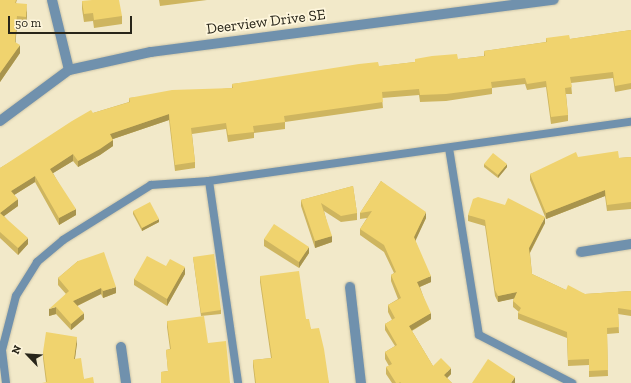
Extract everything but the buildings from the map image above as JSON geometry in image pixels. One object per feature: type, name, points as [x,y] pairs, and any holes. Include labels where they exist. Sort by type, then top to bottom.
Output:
[{"type":"street","points":[[52,0],[70,70]]},
{"type":"street","name":"Deerview Drive SE","points":[[0,121],[70,70],[151,52],[554,0]]},
{"type":"street","points":[[581,252],[631,244]]},
{"type":"street","points":[[350,287],[361,383]]},
{"type":"street","points":[[121,347],[126,383]]},
{"type":"lane","points":[[6,383],[1,350],[16,296],[37,262],[63,240],[151,185],[208,181],[631,122]]},
{"type":"lane","points":[[449,148],[478,335],[572,383]]},
{"type":"lane","points":[[208,181],[238,383]]}]
